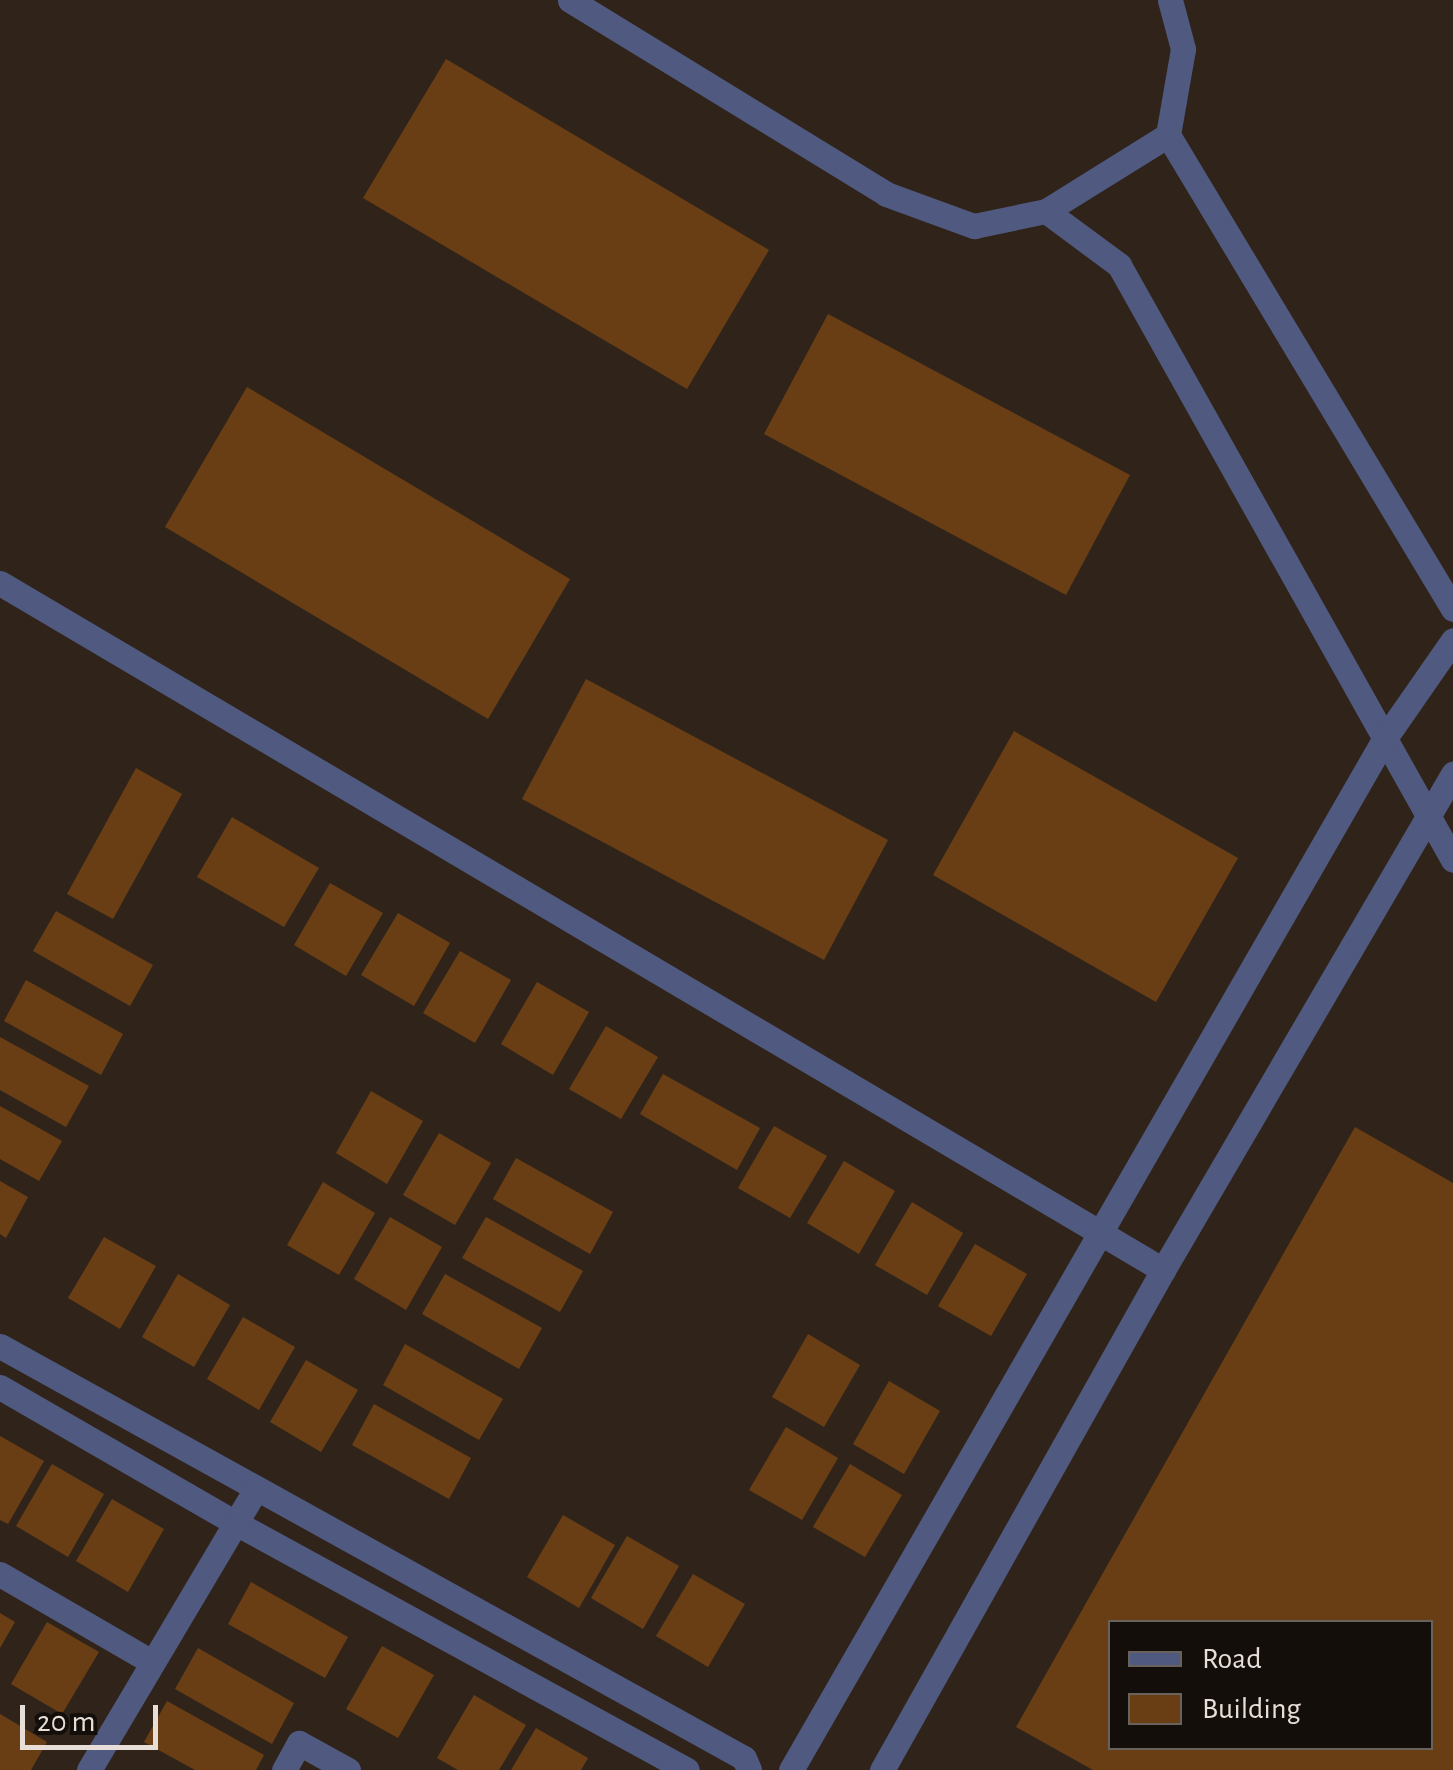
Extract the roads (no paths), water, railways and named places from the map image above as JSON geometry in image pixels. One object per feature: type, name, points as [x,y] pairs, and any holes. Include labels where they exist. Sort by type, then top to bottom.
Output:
[{"type":"street","points":[[570,0],[886,194],[974,226],[1046,212],[1168,135]]},
{"type":"street","points":[[1170,0],[1182,49],[1168,135],[1453,609]]},
{"type":"street","points":[[1046,212],[1120,264],[1453,860]]},
{"type":"street","points":[[0,583],[1163,1270]]},
{"type":"street","points":[[792,1770],[1385,738],[1453,640]]},
{"type":"street","points":[[882,1770],[1163,1270],[1453,774]]},
{"type":"street","points":[[0,1346],[744,1758],[749,1770]]},
{"type":"street","points":[[0,1388],[234,1522],[688,1770]]},
{"type":"street","points":[[89,1770],[254,1490]]},
{"type":"street","points":[[0,1574],[152,1662]]},
{"type":"street","points":[[284,1770],[299,1743],[348,1770]]}]
